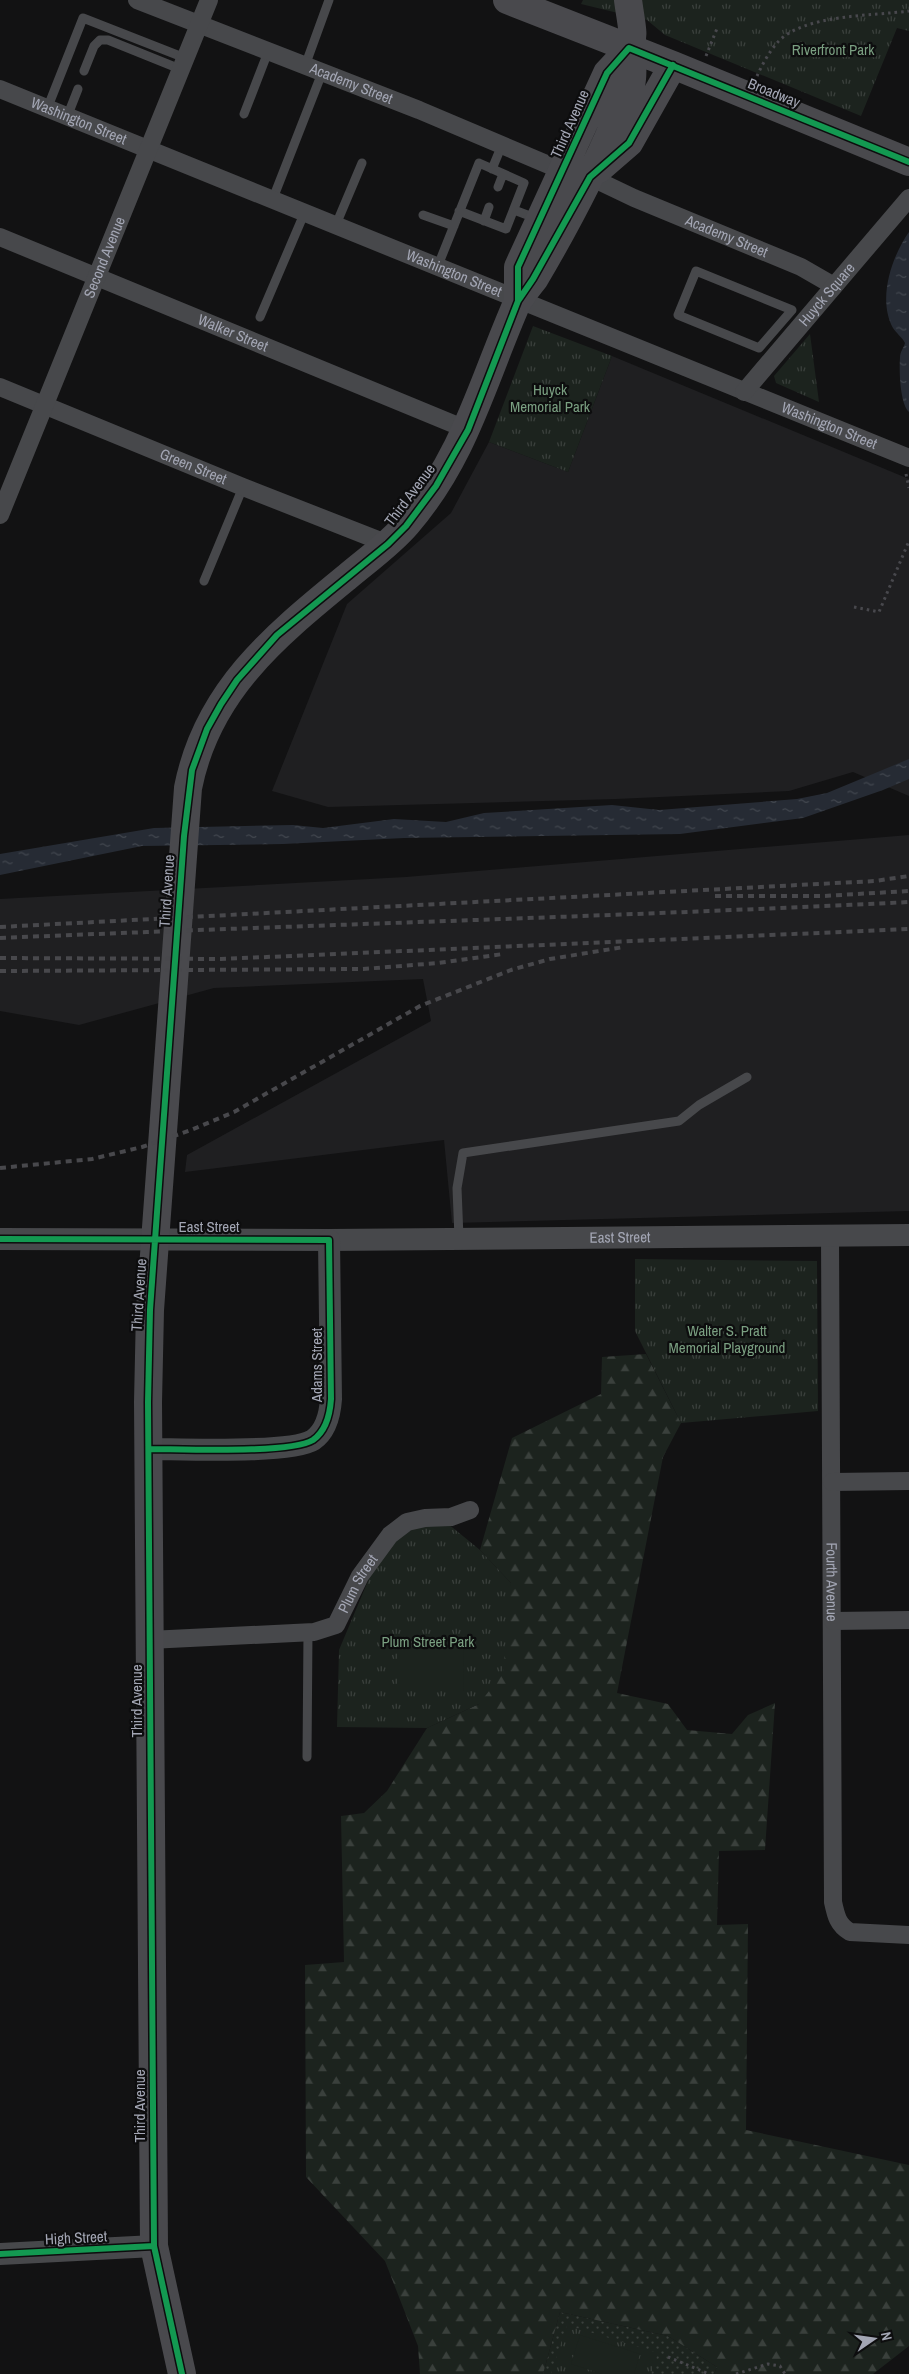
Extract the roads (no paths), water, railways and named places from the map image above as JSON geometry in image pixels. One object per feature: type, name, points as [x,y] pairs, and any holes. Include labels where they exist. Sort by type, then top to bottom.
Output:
[{"type":"main road","name":"Broadway","points":[[507,0],[674,65],[909,162]]},
{"type":"main road","points":[[628,0],[633,30],[633,40],[629,48]]},
{"type":"main road","name":"Third Avenue","points":[[518,301],[518,267],[607,73],[629,48]]},
{"type":"main road","name":"Third Avenue","points":[[182,2374],[154,2246],[149,1348],[188,788],[198,751],[207,729],[237,680],[277,635],[388,544],[406,526],[436,486],[468,430],[518,301],[534,280],[590,177],[632,80],[629,48]]},
{"type":"main road","points":[[590,177],[629,143],[674,65]]},
{"type":"street","name":"Academy Street","points":[[137,0],[563,171]]},
{"type":"street","name":"Second Avenue","points":[[0,515],[208,0]]},
{"type":"street","name":"Washington Street","points":[[0,90],[744,392],[907,466]]},
{"type":"street","name":"Academy Street","points":[[590,177],[634,198],[801,267],[834,286]]},
{"type":"street","name":"Huyck Square","points":[[744,392],[909,198]]},
{"type":"street","name":"Walker Street","points":[[0,237],[468,430]]},
{"type":"street","name":"Green Street","points":[[0,387],[243,487],[388,544]]},
{"type":"street","name":"East Street","points":[[0,1239],[329,1240],[909,1235]]},
{"type":"street","name":"Fourth Avenue","points":[[830,1236],[833,1620],[832,1891],[835,1913],[842,1927],[850,1932],[909,1935]]},
{"type":"street","name":"Adams Street","points":[[149,1449],[279,1448],[303,1444],[320,1434],[330,1412],[331,1400],[329,1240]]},
{"type":"street","points":[[832,1482],[909,1481]]},
{"type":"street","name":"Plum Street","points":[[150,1640],[308,1632],[328,1629],[336,1625],[364,1569],[396,1530],[407,1522],[425,1518],[451,1516],[470,1510]]},
{"type":"street","points":[[833,1620],[909,1620]]},
{"type":"street","name":"High Street","points":[[0,2254],[154,2246]]},
{"type":"lane","points":[[305,66],[329,0]]},
{"type":"lane","points":[[47,109],[83,18],[182,64]]},
{"type":"lane","points":[[84,70],[94,46],[100,40],[108,40],[182,64]]},
{"type":"lane","points":[[244,114],[268,52]]},
{"type":"lane","points":[[272,201],[322,73]]},
{"type":"lane","points":[[67,117],[78,89]]},
{"type":"lane","points":[[492,169],[502,145]]},
{"type":"lane","points":[[335,227],[362,163]]},
{"type":"lane","points":[[437,268],[479,163],[524,183],[506,229],[460,211]]},
{"type":"lane","points":[[498,187],[503,174]]},
{"type":"lane","points":[[484,221],[490,207]]},
{"type":"lane","points":[[514,210],[540,220]]},
{"type":"lane","points":[[260,317],[304,214]]},
{"type":"lane","points":[[423,215],[454,226]]},
{"type":"lane","points":[[696,271],[792,310],[774,331],[759,348],[678,314],[696,271]]},
{"type":"lane","points":[[774,331],[790,337]]},
{"type":"lane","points":[[204,581],[243,487]]},
{"type":"lane","points":[[459,1238],[457,1188],[463,1153],[679,1121],[699,1105],[747,1077]]},
{"type":"lane","points":[[307,1757],[308,1632]]},
{"type":"water","points":[[909,232],[909,412],[902,395],[900,378],[900,356],[905,343],[893,328],[888,317],[886,304],[892,265]]},
{"type":"water","points":[[909,759],[909,779],[803,818],[680,834],[404,838],[283,844],[142,846],[0,875],[0,854],[154,828],[293,825],[323,828],[394,819],[446,822],[484,813],[612,805],[659,810],[797,799],[827,793]]},
{"type":"railway","points":[[0,927],[875,881],[909,876]]},
{"type":"railway","points":[[715,896],[823,896],[909,891]]},
{"type":"railway","points":[[0,938],[909,902]]},
{"type":"railway","points":[[0,958],[221,959],[909,929]]},
{"type":"railway","points":[[0,1168],[92,1159],[142,1147],[191,1130],[234,1112],[420,1006],[511,970],[550,959],[624,947]]},
{"type":"railway","points":[[0,971],[363,969],[438,963],[503,954]]},
{"type":"park label","name":"Riverfront Park","points":[[833,50]]},
{"type":"park label","name":"Huyck Memorial Park","points":[[550,398]]},
{"type":"park label","name":"Walter S. Pratt Memorial Playground","points":[[727,1340]]},
{"type":"park label","name":"Plum Street Park","points":[[428,1642]]}]
